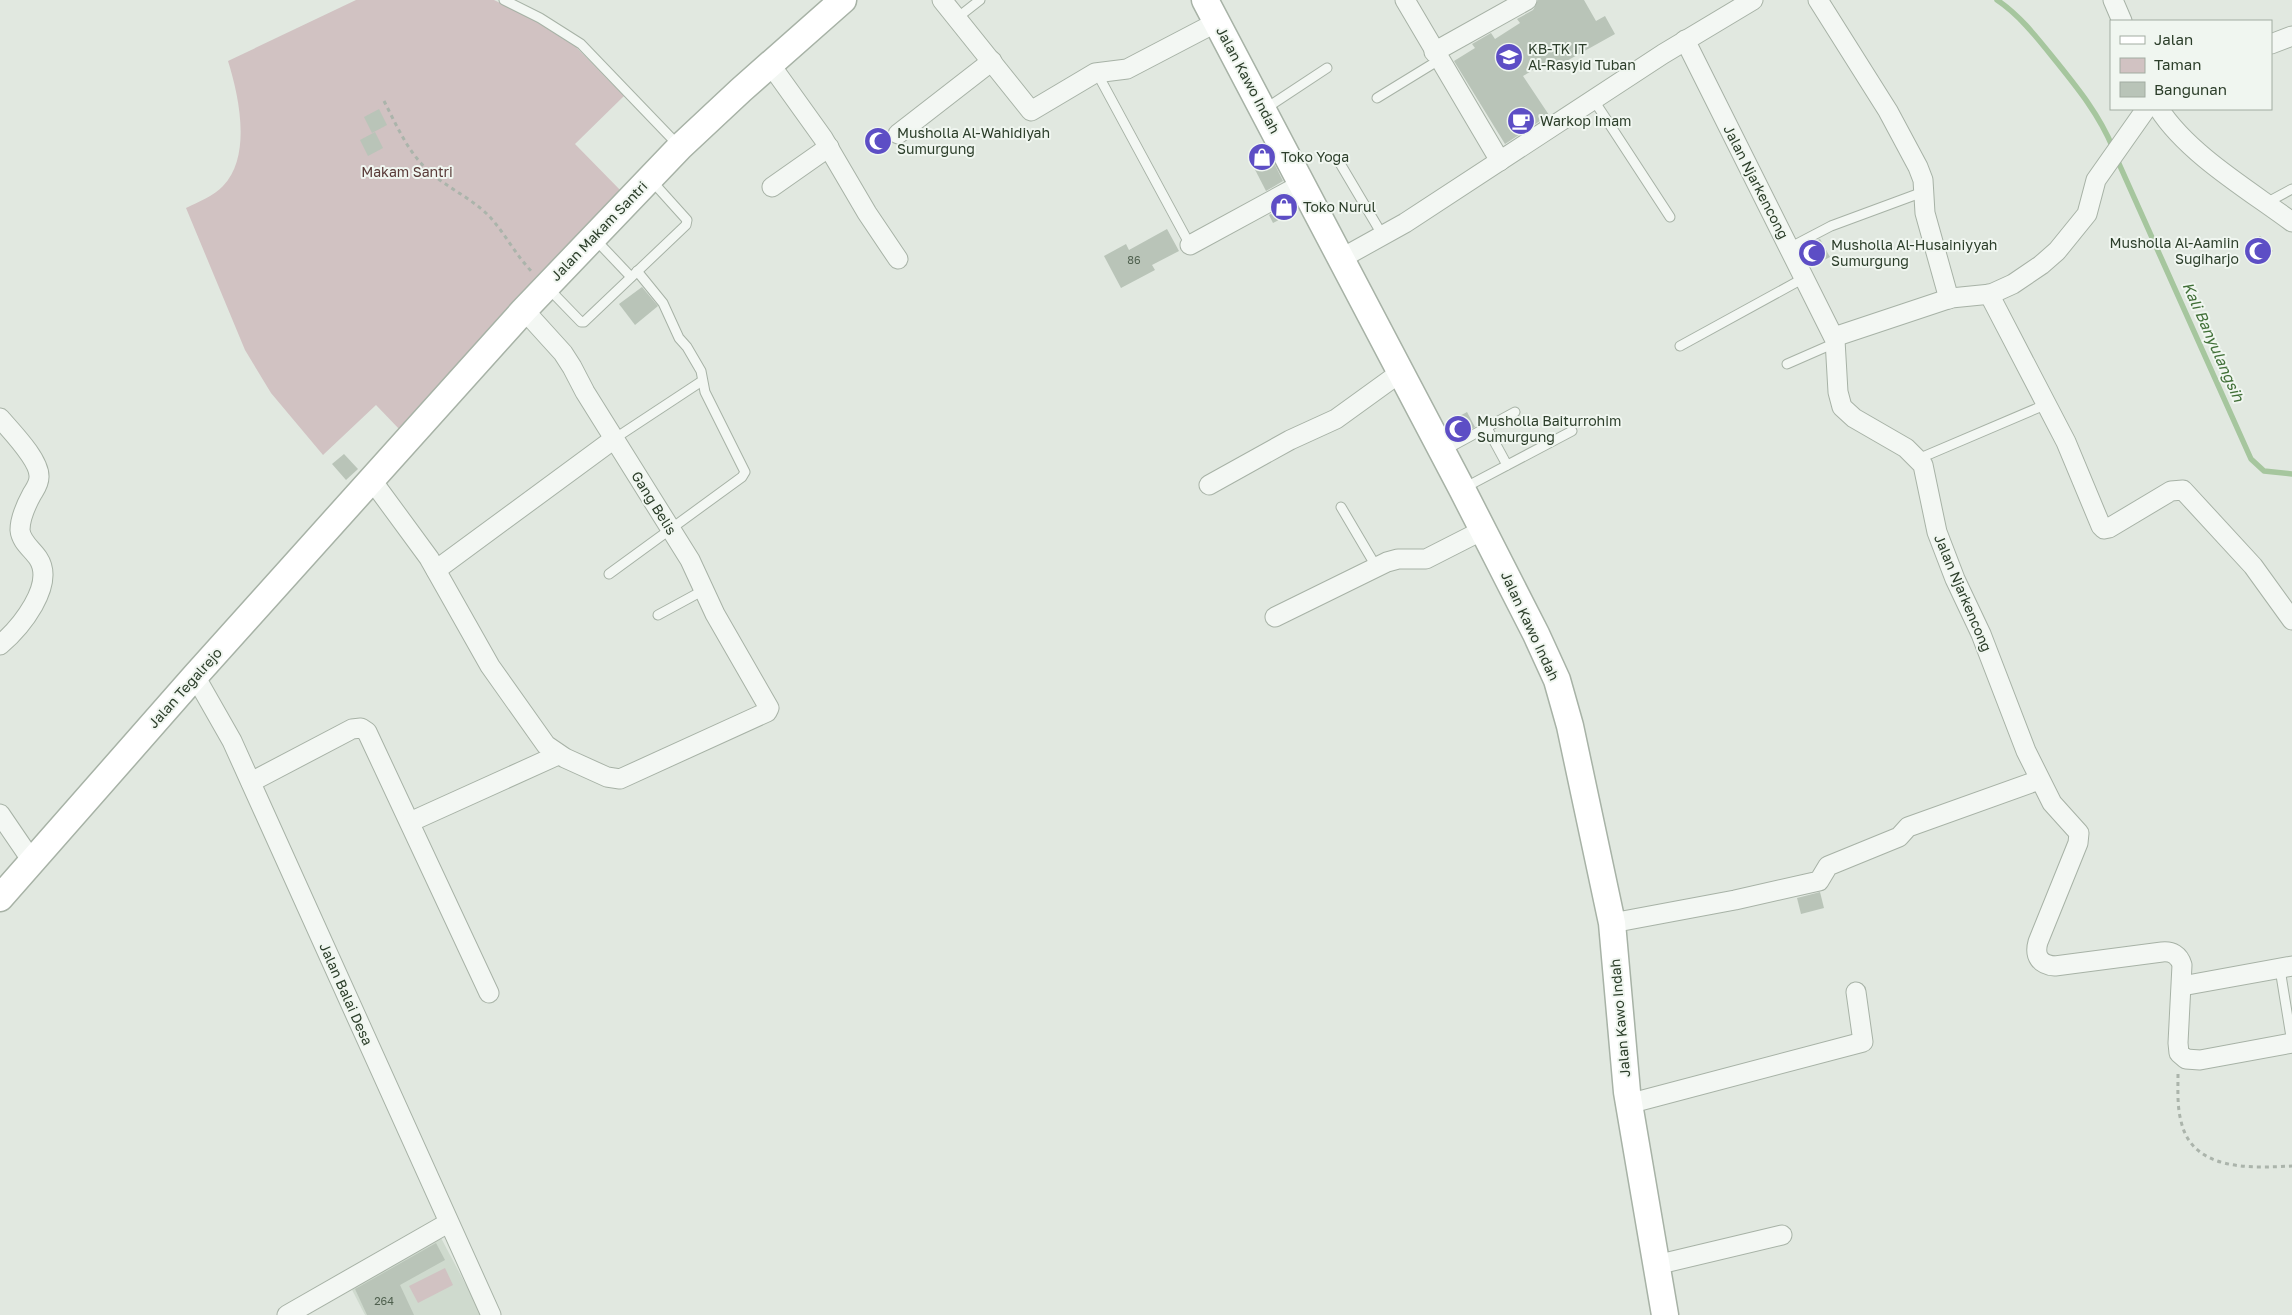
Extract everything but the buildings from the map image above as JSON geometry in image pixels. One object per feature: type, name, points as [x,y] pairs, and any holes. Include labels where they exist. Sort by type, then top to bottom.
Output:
[{"type":"street","name":"Jalan Makam Santri","points":[[372,479],[546,286],[680,147],[843,0]]},
{"type":"street","points":[[942,0],[1031,111],[1097,73],[1127,69],[1211,11]]},
{"type":"street","points":[[1405,0],[1500,161]]},
{"type":"street","points":[[1437,56],[1527,0]]},
{"type":"street","points":[[1342,258],[1383,236],[1685,40],[1753,0]]},
{"type":"street","points":[[1818,0],[1893,120],[1921,173],[1925,213],[1949,299]]},
{"type":"street","points":[[2113,0],[2122,20]]},
{"type":"street","name":"Jalan Kawo Indah","points":[[1211,11],[1342,258],[1545,651],[1565,704],[1612,923],[1628,1104],[1665,1315]]},
{"type":"street","points":[[2272,44],[2292,36]]},
{"type":"street","name":"Jalan Njarkencong","points":[[1685,40],[1835,340],[1838,392],[1842,407],[1847,413],[1894,440],[1918,459],[1925,470],[1936,528],[1947,558],[1981,634],[2017,730],[2039,780],[2052,803],[2077,829],[2080,838],[2038,942],[2036,951],[2039,960],[2045,965],[2055,966],[2167,952],[2174,954],[2181,960],[2182,986]]},
{"type":"street","points":[[898,134],[992,61]]},
{"type":"street","points":[[770,64],[829,147],[864,208],[898,259]]},
{"type":"street","points":[[1835,340],[1949,299],[1988,294],[2013,284],[2053,256],[2088,212],[2095,183],[2145,110]]},
{"type":"street","points":[[2160,110],[2170,125],[2189,144],[2292,222]]},
{"type":"street","points":[[772,187],[829,147]]},
{"type":"street","points":[[1190,245],[1302,184]]},
{"type":"street","points":[[1988,294],[2066,442],[2102,528],[2109,528],[2171,491],[2183,490],[2253,566],[2292,620]]},
{"type":"street","name":"Gang Belis","points":[[524,310],[565,357],[692,564],[718,620],[768,706],[766,714],[620,779],[607,777],[558,755]]},
{"type":"street","points":[[1208,485],[1290,440],[1329,423],[1401,372]]},
{"type":"street","points":[[0,418],[26,449],[38,470],[39,484],[26,505],[20,531],[22,539],[38,559],[44,573],[43,590],[17,628],[0,645]]},
{"type":"street","points":[[436,570],[614,439]]},
{"type":"street","points":[[372,479],[436,570],[490,666],[543,742],[558,755],[410,822]]},
{"type":"street","name":"Jalan Tegalrejo","points":[[0,898],[195,676],[372,479]]},
{"type":"street","points":[[1275,618],[1393,560],[1426,559],[1483,530]]},
{"type":"street","name":"Jalan Balai Desa","points":[[195,676],[223,723],[251,782],[490,1315]]},
{"type":"street","points":[[251,782],[349,731],[361,728],[370,736],[490,993]]},
{"type":"street","points":[[1612,923],[1736,900],[1818,882],[1822,879],[1828,866],[1899,837],[1908,827],[2039,780]]},
{"type":"street","points":[[0,814],[32,861]]},
{"type":"street","points":[[2286,967],[2182,986],[2178,1050],[2186,1059],[2200,1060],[2292,1043]]},
{"type":"street","points":[[1628,1104],[1863,1042],[1856,992]]},
{"type":"street","points":[[287,1315],[448,1223]]},
{"type":"street","points":[[1656,1266],[1782,1235]]},
{"type":"lane","points":[[504,0],[540,18],[581,44],[680,147]]},
{"type":"lane","points":[[957,18],[980,0]]},
{"type":"lane","points":[[1376,98],[1437,56]]},
{"type":"lane","points":[[1264,110],[1327,68]]},
{"type":"lane","points":[[1097,73],[1190,245]]},
{"type":"lane","points":[[1593,99],[1670,218]]},
{"type":"lane","points":[[1338,160],[1383,236]]},
{"type":"lane","points":[[546,286],[583,322],[687,223],[650,178]]},
{"type":"lane","points":[[2266,203],[2292,189]]},
{"type":"lane","points":[[1789,248],[1831,226],[1923,192]]},
{"type":"lane","points":[[593,237],[634,274],[663,304],[678,336],[688,349],[700,371],[706,392],[745,472],[742,477],[608,574]]},
{"type":"lane","points":[[1680,346],[1804,278]]},
{"type":"lane","points":[[1787,364],[1835,340]]},
{"type":"lane","points":[[614,439],[702,381]]},
{"type":"lane","points":[[1918,459],[2047,404]]},
{"type":"lane","points":[[1442,452],[1515,412]]},
{"type":"lane","points":[[1487,428],[1507,465]]},
{"type":"lane","points":[[1462,489],[1572,431]]},
{"type":"lane","points":[[1341,507],[1376,568]]},
{"type":"lane","points":[[658,615],[704,590]]},
{"type":"lane","points":[[2286,967],[2292,1043]]},
{"type":"path","points":[[384,100],[405,141],[421,163],[431,173],[487,215],[519,258],[546,286]]},
{"type":"path","points":[[2178,1050],[2181,1122],[2185,1134],[2198,1150],[2210,1159],[2228,1165],[2292,1166]]},
{"type":"shaded area","points":[[441,1238],[482,1315],[365,1315],[349,1284]]},
{"type":"green space","name":"Makam Santri","points":[[356,0],[494,0],[529,17],[576,47],[624,96],[575,144],[624,194],[401,431],[376,405],[323,455],[271,393],[245,350],[186,208],[219,190],[232,173],[238,159],[240,142],[239,108],[228,61]]},
{"type":"green space","points":[[445,1268],[453,1285],[418,1303],[409,1286]]},
{"type":"waterway","name":"Kali Banyulangsih","points":[[1997,0],[2026,25],[2069,77],[2100,122],[2113,148]]},
{"type":"waterway","name":"Kali Banyulangsih","points":[[2116,157],[2251,459],[2264,471],[2292,474]]},
{"type":"place","name":"KB-TK IT Al-Rasyid Tuban","points":[[1509,57]]},
{"type":"place","name":"Warkop Imam","points":[[1521,121]]},
{"type":"place","name":"Musholla Al-Wahidiyah Sumurgung","points":[[878,141]]},
{"type":"place","name":"Toko Yoga","points":[[1262,157]]},
{"type":"place","name":"Toko Nurul","points":[[1284,207]]},
{"type":"place","name":"Musholla Al-Aamiin Sugiharjo","points":[[2258,251]]},
{"type":"place","name":"Musholla Al-Husainiyyah Sumurgung","points":[[1812,253]]},
{"type":"place","name":"Musholla Baiturrohim Sumurgung","points":[[1458,429]]}]
